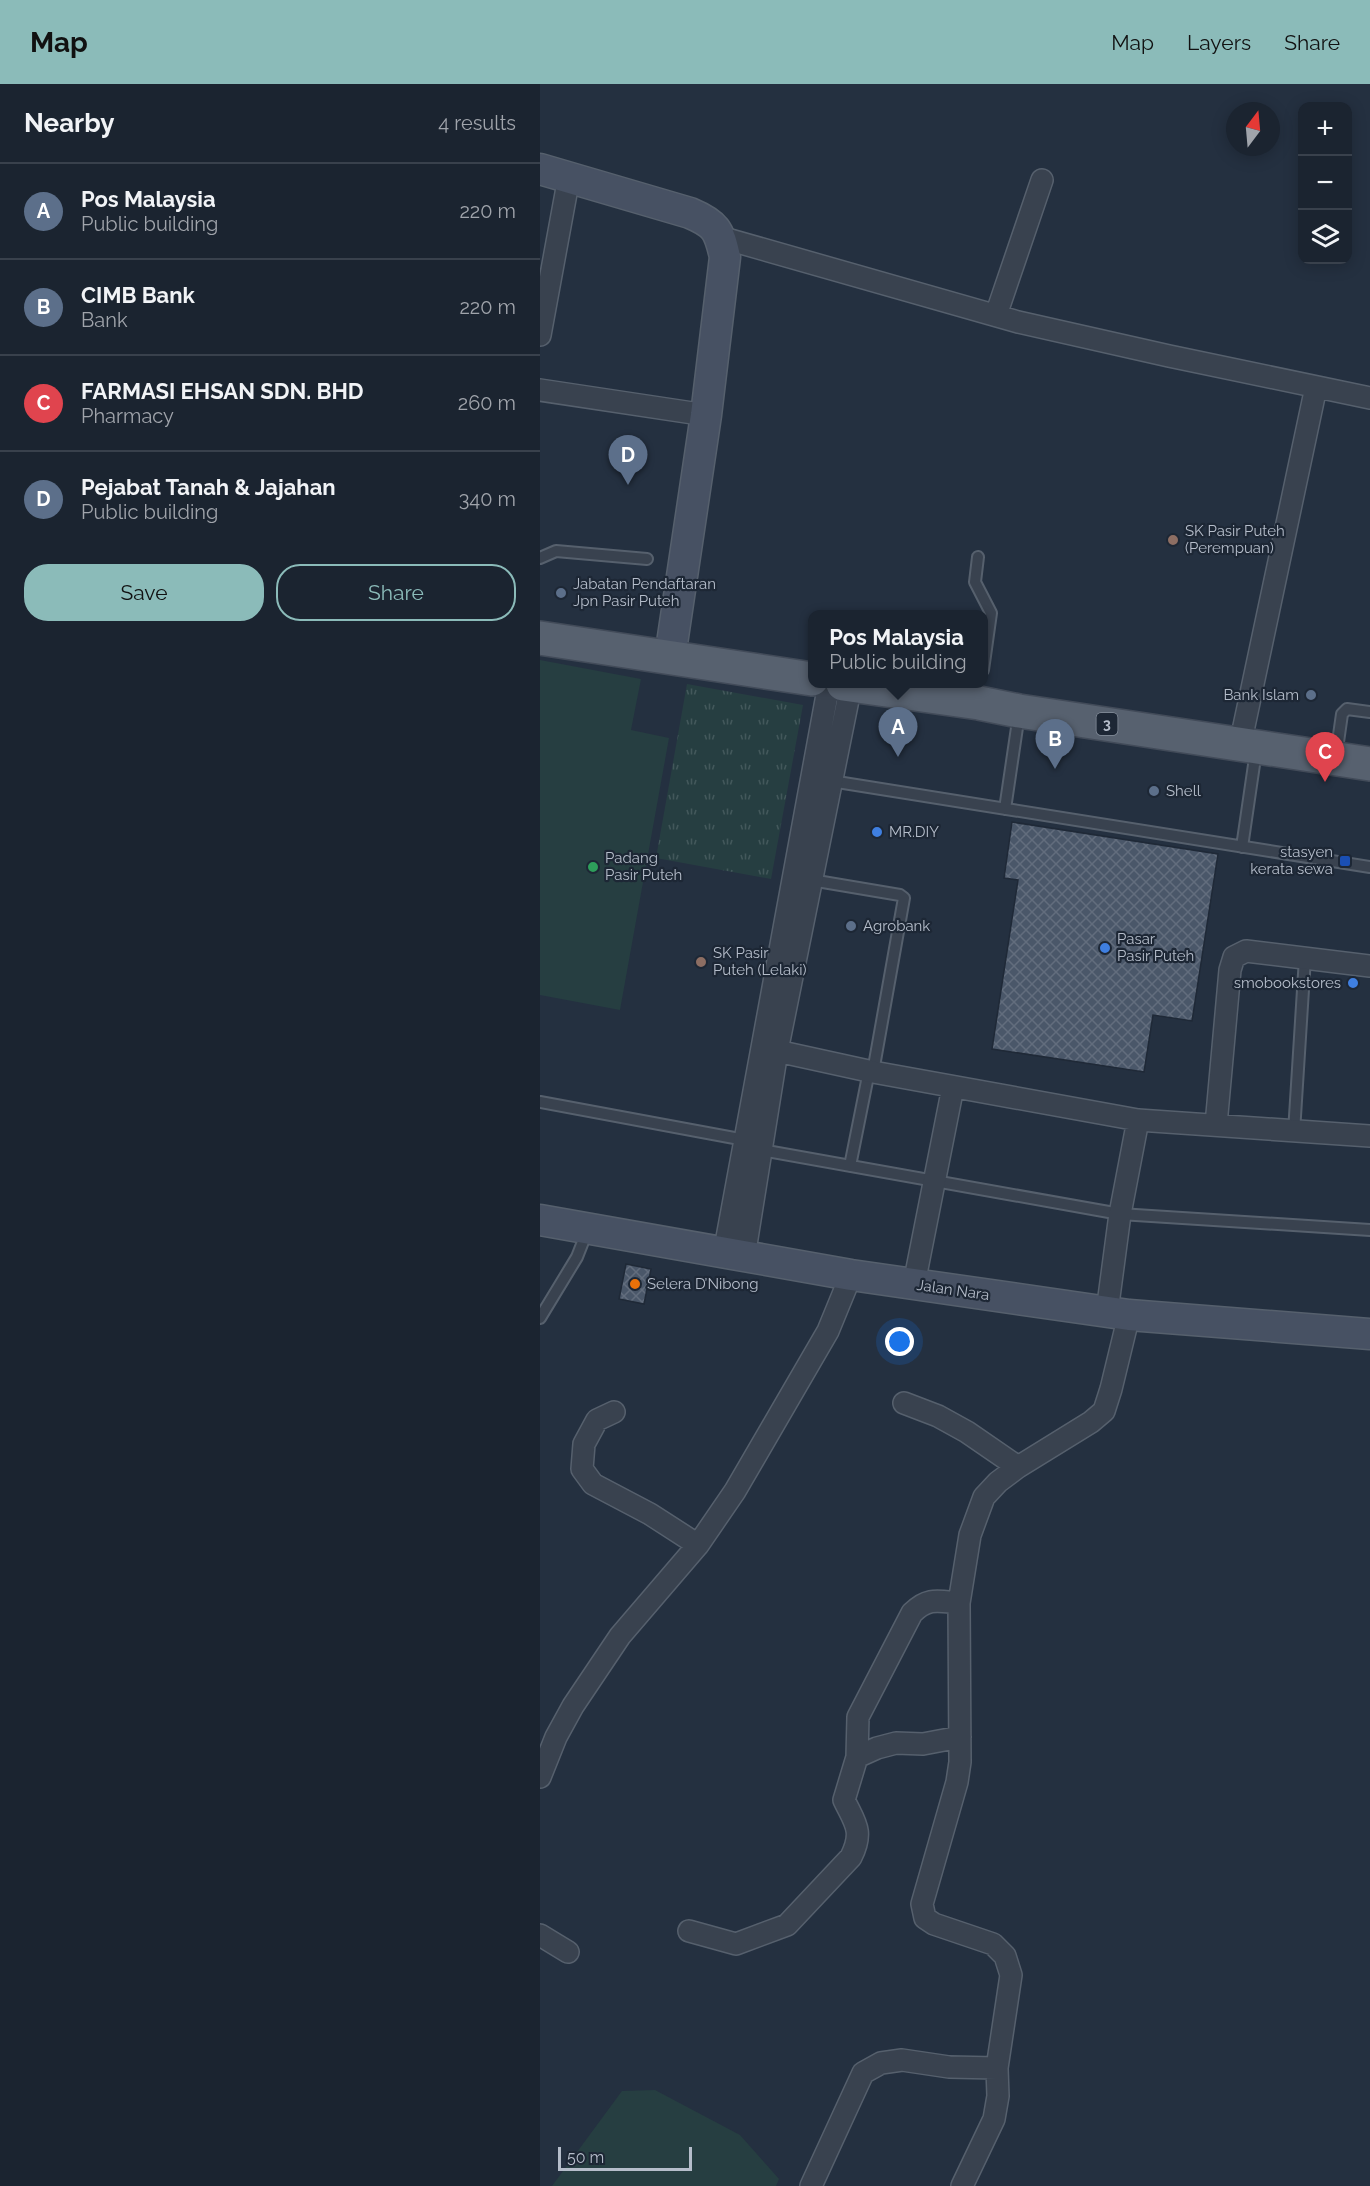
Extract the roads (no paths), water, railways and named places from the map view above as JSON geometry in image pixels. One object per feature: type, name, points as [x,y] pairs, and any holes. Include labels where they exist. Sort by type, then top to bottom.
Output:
[{"type":"main road","points":[[540,169],[690,213],[709,221],[720,237],[725,257],[706,415],[670,657]]},
{"type":"main road","points":[[540,638],[808,678]]},
{"type":"main road","name":"3","points":[[881,688],[980,698],[1019,711],[1370,764]]},
{"type":"main road","name":"Jalan Nara","points":[[540,1220],[851,1275],[1118,1313],[1370,1334]]},
{"type":"street","points":[[540,334],[569,177]]},
{"type":"street","points":[[996,315],[1042,180]]},
{"type":"street","points":[[720,237],[996,315],[1158,354],[1370,398]]},
{"type":"street","points":[[1248,746],[1316,387]]},
{"type":"street","points":[[540,390],[706,415]]},
{"type":"street","points":[[734,1256],[840,688]]},
{"type":"street","points":[[753,1145],[777,1051],[831,781],[841,688]]},
{"type":"street","points":[[1216,1125],[1230,970],[1234,957],[1246,951],[1370,966]]},
{"type":"street","points":[[777,1051],[871,1072],[1138,1120],[1370,1136]]},
{"type":"street","points":[[914,1284],[954,1087]]},
{"type":"street","points":[[962,2186],[994,2119],[998,2096],[997,2068],[1011,1975],[1005,1956],[993,1944],[934,1924],[925,1918],[922,1904],[957,1782],[960,1762],[959,1603],[970,1535],[984,1497],[998,1482],[1091,1422],[1104,1411],[1111,1389],[1118,1313],[1120,1214],[1138,1120]]},
{"type":"street","points":[[540,1777],[555,1737],[602,1663],[627,1629],[698,1545],[735,1491],[828,1331],[851,1275]]},
{"type":"street","points":[[904,1403],[938,1416],[967,1432],[1018,1467]]},
{"type":"street","points":[[614,1412],[597,1420],[584,1444],[582,1469],[593,1484],[632,1504],[698,1545]]},
{"type":"street","points":[[689,1931],[736,1944],[787,1925],[851,1857],[855,1848],[858,1827],[844,1800],[857,1757],[858,1718],[912,1614],[921,1604],[932,1601],[959,1603]]},
{"type":"street","points":[[857,1757],[896,1743],[923,1744],[960,1737]]},
{"type":"street","points":[[540,1935],[568,1952]]},
{"type":"street","points":[[811,2186],[863,2073],[881,2063],[902,2060],[949,2067],[997,2068]]},
{"type":"lane","points":[[540,558],[556,551],[647,559]]},
{"type":"lane","points":[[978,557],[975,582],[991,613],[988,637]]},
{"type":"lane","points":[[1335,759],[1342,714],[1347,709],[1370,712]]},
{"type":"lane","points":[[1005,809],[1019,711]]},
{"type":"lane","points":[[1242,847],[1248,746]]},
{"type":"lane","points":[[831,781],[1370,867]]},
{"type":"lane","points":[[811,880],[900,895],[904,898],[871,1072],[850,1166]]},
{"type":"lane","points":[[1294,1131],[1305,958]]},
{"type":"lane","points":[[540,1102],[850,1166],[1120,1214],[1370,1230]]},
{"type":"lane","points":[[540,1318],[577,1257],[588,1229]]},
{"type":"place","name":"Pejabat Tanah & Jajahan","points":[[628,485]]},
{"type":"place","name":"SK Pasir Puteh (Perempuan)","points":[[1173,540]]},
{"type":"place","name":"Jabatan Pendaftaran Jpn Pasir Puteh","points":[[561,593]]},
{"type":"place","name":"Bank Islam","points":[[1311,695]]},
{"type":"place","name":"Pos Malaysia","points":[[898,757]]},
{"type":"place","name":"CIMB Bank","points":[[1055,769]]},
{"type":"place","name":"FARMASI EHSAN SDN. BHD","points":[[1325,782]]},
{"type":"place","name":"Shell","points":[[1154,791]]},
{"type":"place","name":"MR.DIY","points":[[877,832]]},
{"type":"place","name":"stasyen kerata sewa","points":[[1345,861]]},
{"type":"place","name":"Padang Pasir Puteh","points":[[593,867]]},
{"type":"place","name":"Agrobank","points":[[851,926]]},
{"type":"place","name":"Pasar Pasir Puteh","points":[[1105,948]]},
{"type":"place","name":"SK Pasir Puteh (Lelaki)","points":[[701,962]]},
{"type":"place","name":"smobookstores","points":[[1353,983]]},
{"type":"place","name":"Selera D’Nibong","points":[[635,1284]]}]
